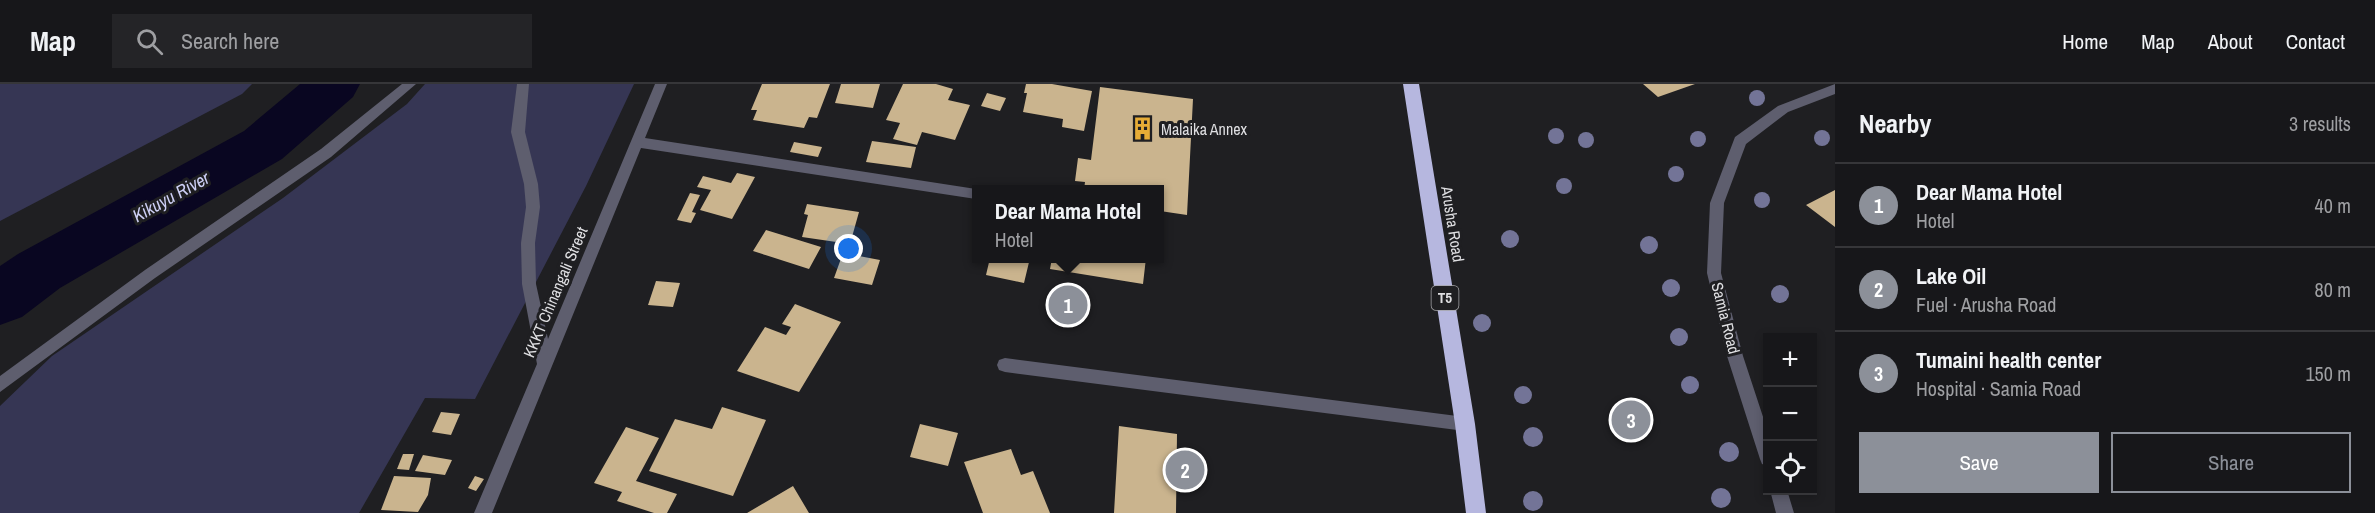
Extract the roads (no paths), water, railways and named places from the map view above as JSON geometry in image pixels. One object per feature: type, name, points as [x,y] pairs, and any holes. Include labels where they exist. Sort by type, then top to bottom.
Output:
[{"type":"highway","name":"Arusha Road","points":[[1411,84],[1465,424],[1476,513]]},
{"type":"street","points":[[0,386],[150,274],[326,153],[410,84]]},
{"type":"street","points":[[523,84],[518,132],[531,184],[533,207],[528,243],[529,284],[545,364]]},
{"type":"street","name":"KKKT Chinangali Street","points":[[483,513],[661,84]]},
{"type":"street","name":"Samia Road","points":[[1763,446],[1735,356],[1714,273],[1717,203],[1740,141],[1783,109],[1835,89]]},
{"type":"street","points":[[637,142],[972,193]]},
{"type":"street","points":[[1005,365],[1465,424]]},
{"type":"street","points":[[1780,495],[1785,513]]},
{"type":"waterway","name":"Kikuyu River","points":[[0,299],[39,271],[263,145],[334,84]]},
{"type":"place","name":"Malaika Annex","points":[[1143,129]]},
{"type":"place","name":"Dear Mama Hotel","points":[[1068,305]]},
{"type":"place","name":"Tumaini health center","points":[[1631,420]]},
{"type":"place","name":"Lake Oil","points":[[1185,470]]}]
